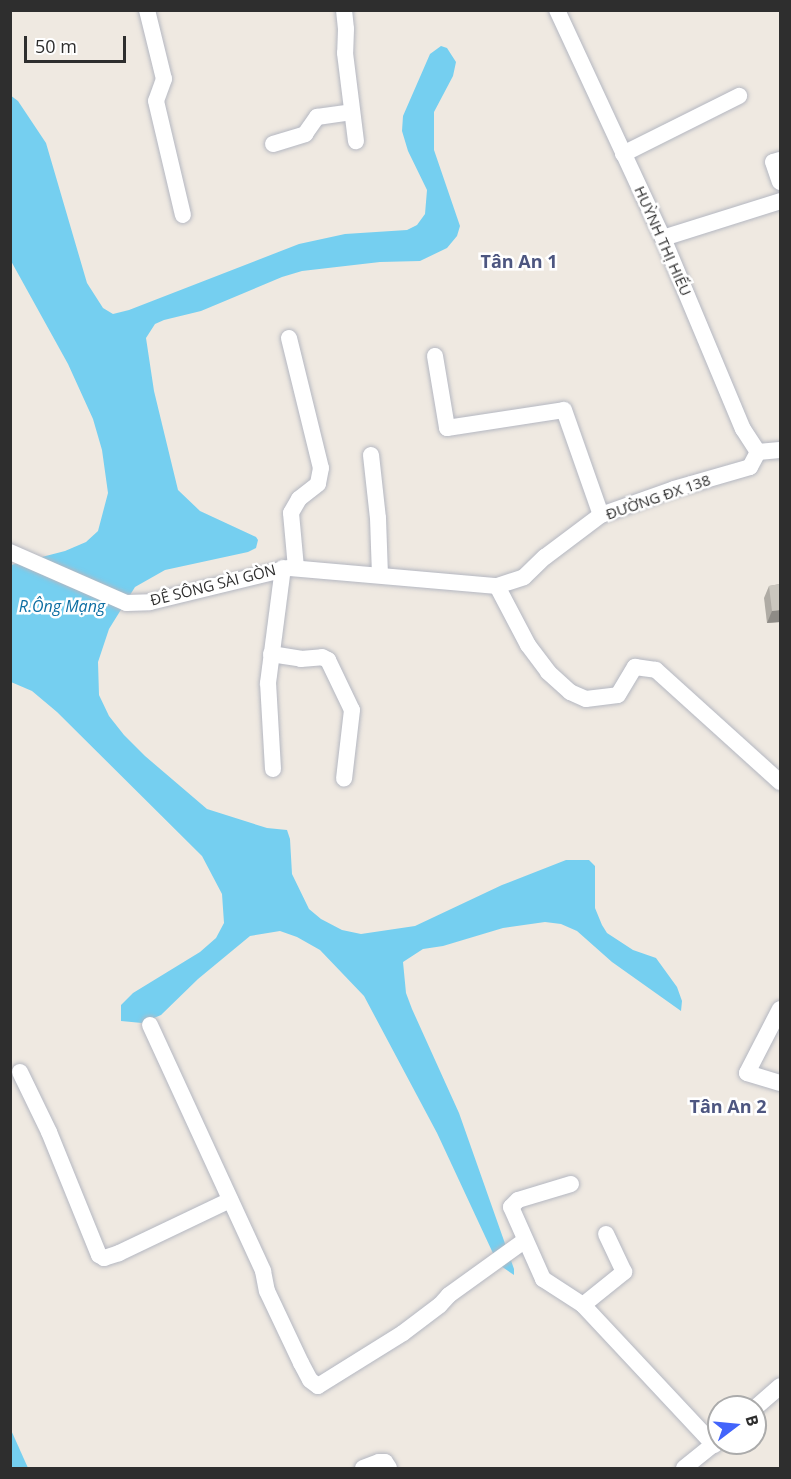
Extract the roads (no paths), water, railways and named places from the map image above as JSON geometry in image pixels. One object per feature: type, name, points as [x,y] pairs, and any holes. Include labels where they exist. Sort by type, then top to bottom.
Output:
[{"type":"street","points":[[147,10],[164,79],[156,101],[183,215]]},
{"type":"street","points":[[344,10],[345,54],[356,141]]},
{"type":"street","name":"HUỲNH THỊ HIẾU","points":[[557,10],[663,238],[743,429],[758,452]]},
{"type":"street","points":[[623,154],[739,96]]},
{"type":"street","points":[[273,144],[305,134],[317,117],[352,112]]},
{"type":"street","points":[[780,160],[773,162],[780,182]]},
{"type":"street","points":[[663,238],[780,201]]},
{"type":"street","points":[[273,769],[268,683],[271,654],[289,568],[291,513],[299,499],[318,484],[321,468],[290,338]]},
{"type":"street","points":[[435,356],[447,428],[564,410],[600,515]]},
{"type":"street","points":[[758,452],[780,450]]},
{"type":"street","name":"ĐƯỜNG ĐX 138","points":[[497,586],[524,577],[545,557],[600,515],[674,489],[750,467],[758,452]]},
{"type":"street","points":[[371,455],[378,518],[380,575]]},
{"type":"street","name":"ĐÊ SÔNG SÀI GÒN","points":[[10,552],[126,603],[150,602],[289,568],[497,586]]},
{"type":"street","points":[[497,586],[528,645],[548,672],[570,692],[586,699],[618,695],[635,667],[656,670],[780,782]]},
{"type":"street","points":[[271,654],[301,659],[322,657],[328,660],[352,710],[344,779]]},
{"type":"street","points":[[780,1009],[747,1073],[780,1083]]},
{"type":"street","points":[[150,1025],[301,1363],[310,1380],[318,1386],[402,1334],[518,1245]]},
{"type":"street","points":[[20,1072],[49,1132],[99,1255],[104,1258],[119,1253],[230,1200]]},
{"type":"street","points":[[571,1184],[518,1200],[511,1207],[518,1245],[546,1283],[583,1305],[707,1434]]},
{"type":"street","points":[[583,1305],[624,1272],[606,1234]]},
{"type":"street","points":[[767,1397],[780,1386]]},
{"type":"street","points":[[684,1468],[707,1450]]},
{"type":"street","points":[[363,1468],[385,1462],[390,1468]]},
{"type":"water","name":"R.Ông Mạng","points":[[441,46],[447,48],[456,62],[453,76],[434,112],[434,150],[460,226],[457,236],[447,248],[420,261],[380,262],[302,271],[201,311],[164,320],[155,324],[146,338],[154,391],[178,490],[200,511],[258,540],[256,548],[248,552],[165,570],[135,587],[109,629],[98,662],[99,695],[109,716],[124,735],[207,809],[267,828],[287,830],[290,839],[292,874],[309,909],[321,919],[342,930],[361,934],[415,926],[502,885],[566,860],[589,860],[595,866],[595,908],[602,925],[607,933],[633,950],[656,958],[677,987],[682,1001],[681,1011],[612,962],[577,931],[561,924],[545,922],[503,928],[443,946],[423,949],[403,962],[406,993],[459,1113],[514,1269],[514,1275],[498,1264],[437,1133],[364,996],[320,950],[297,937],[280,931],[250,936],[198,979],[161,1015],[142,1023],[121,1021],[121,1005],[133,993],[200,952],[216,938],[224,923],[222,894],[202,856],[57,712],[32,691],[11,682],[11,565],[65,551],[86,542],[98,531],[108,493],[102,450],[93,419],[68,364],[11,261],[10,95],[18,101],[46,143],[87,283],[103,308],[113,314],[129,310],[299,244],[345,234],[407,230],[417,225],[425,214],[427,190],[408,151],[402,131],[403,116],[430,54]]},
{"type":"water","points":[[11,1430],[28,1468],[11,1468]]},
{"type":"district","name":"Tân An 1","points":[[519,261]]},
{"type":"district","name":"Tân An 2","points":[[728,1106]]}]
